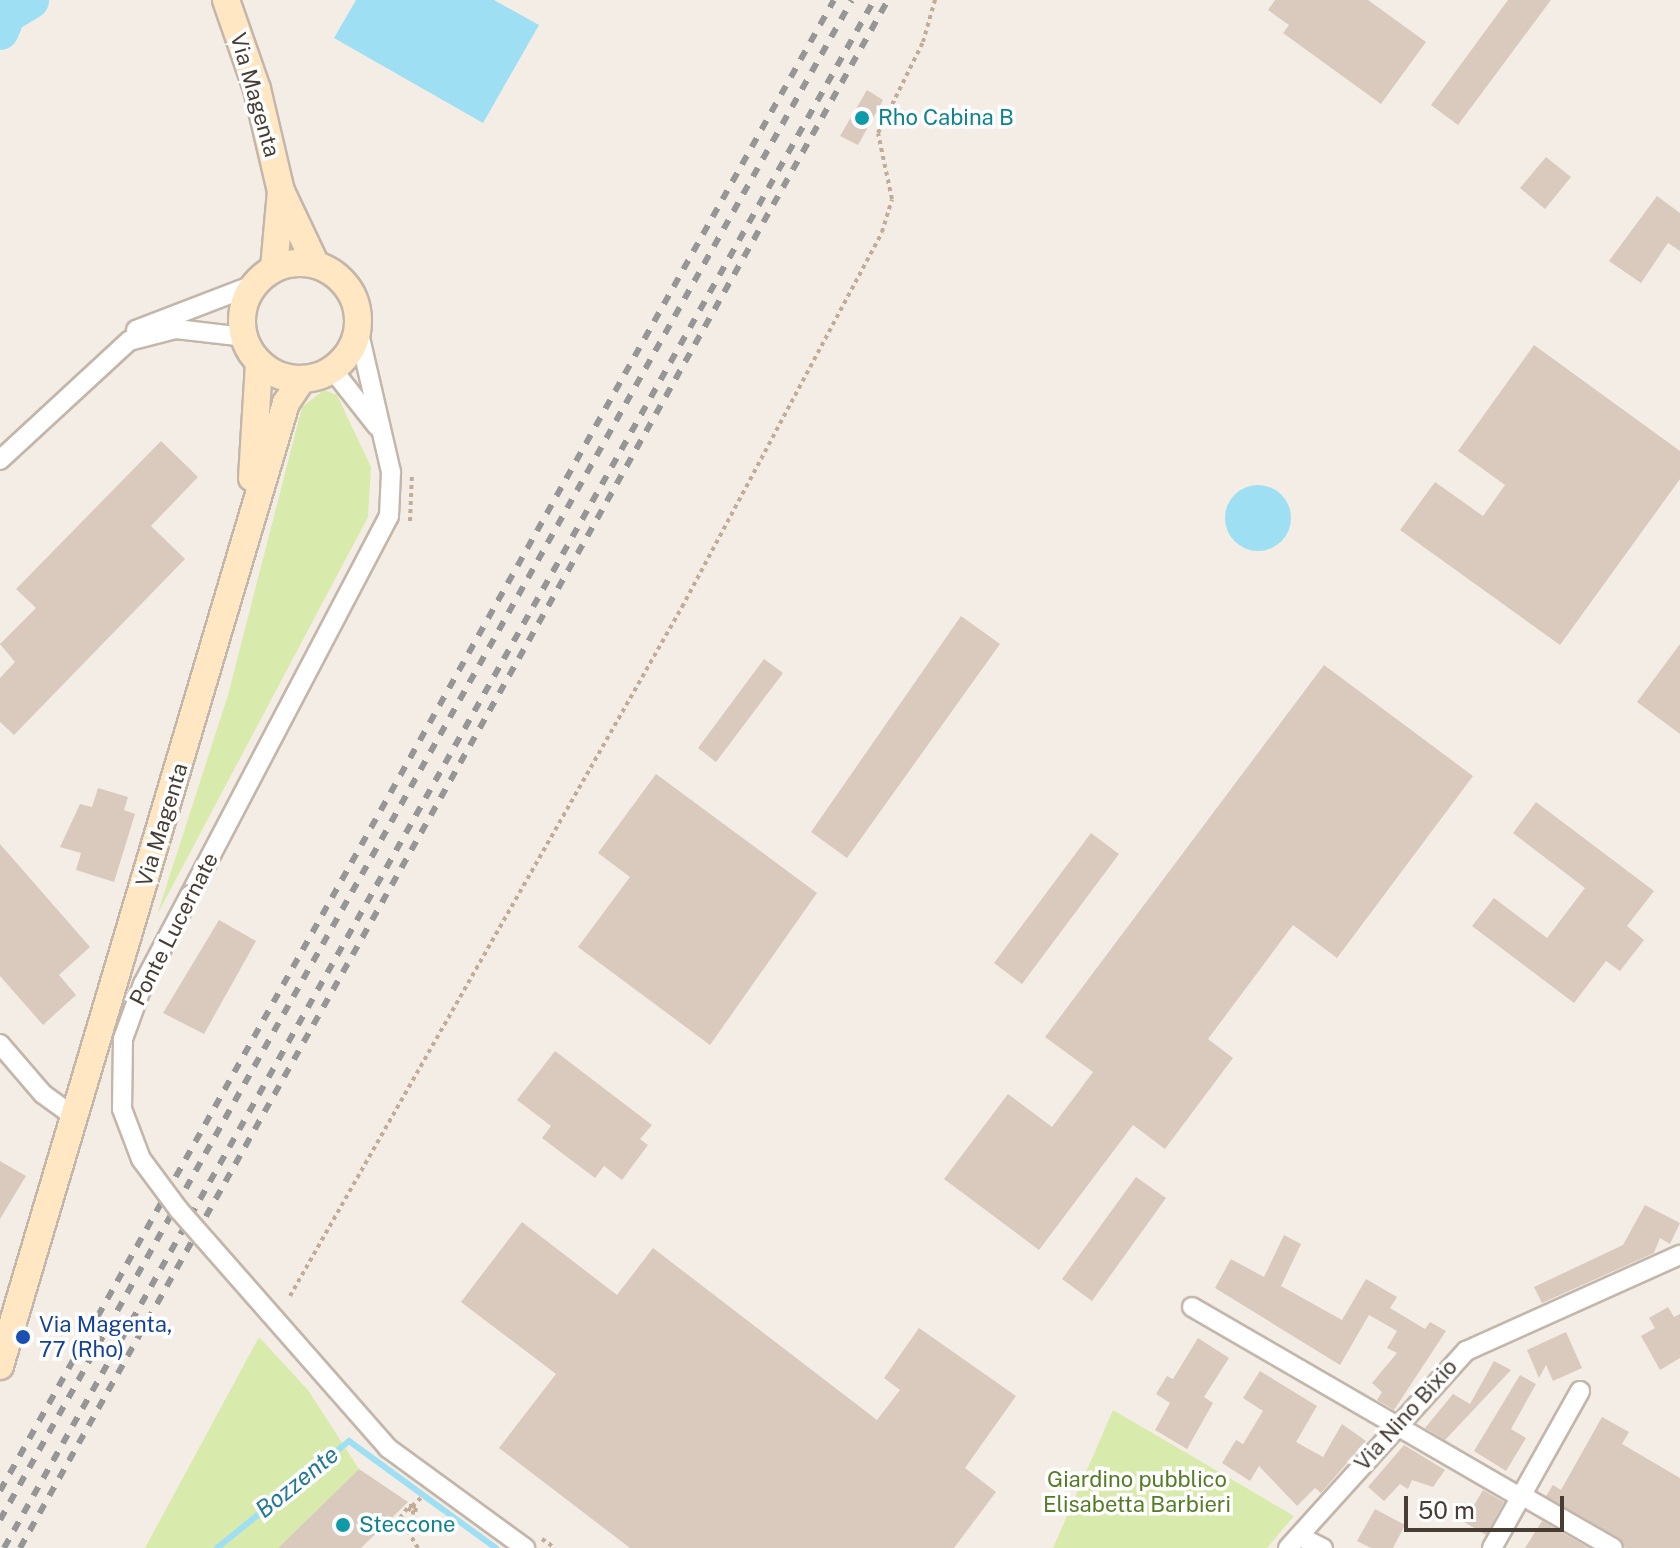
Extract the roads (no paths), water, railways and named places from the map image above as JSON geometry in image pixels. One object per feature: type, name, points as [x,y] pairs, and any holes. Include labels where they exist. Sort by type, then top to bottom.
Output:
[{"type":"street","name":"Via Magenta","points":[[226,0],[257,89],[281,191],[316,265]]},
{"type":"street","name":"Via Magenta","points":[[274,268],[281,191]]},
{"type":"street","points":[[0,460],[106,360],[124,336],[155,319],[253,285],[274,268],[316,265],[349,289],[358,329],[347,355],[332,369],[302,379],[282,376],[259,363],[244,337],[243,307],[253,285]]},
{"type":"street","points":[[106,360],[150,333],[176,329],[244,337]]},
{"type":"street","name":"Ponte Lucernate","points":[[358,329],[391,472],[389,516],[143,984],[123,1039],[122,1109],[141,1159],[179,1210],[388,1448],[527,1539]]},
{"type":"street","name":"Via Magenta","points":[[246,533],[259,363]]},
{"type":"street","name":"Ponte Lucernate","points":[[332,369],[379,429]]},
{"type":"street","name":"Via Magenta","points":[[0,1366],[246,533],[286,403],[302,379]]},
{"type":"street","points":[[0,1044],[43,1094],[73,1116]]},
{"type":"street","name":"Via Nino Bixio","points":[[1293,1542],[1450,1364],[1481,1341],[1680,1255]]},
{"type":"street","points":[[1192,1307],[1613,1548]]},
{"type":"street","points":[[1492,1548],[1580,1391]]},
{"type":"street","points":[[1293,1542],[1323,1548]]},
{"type":"water","points":[[356,0],[494,0],[539,25],[483,123],[334,38]]},
{"type":"water","points":[[1258,485],[1281,495],[1291,518],[1281,541],[1258,551],[1235,541],[1225,518],[1235,495]]},
{"type":"waterway","points":[[0,31],[7,14],[30,0]]},
{"type":"waterway","name":"Bozzente","points":[[217,1548],[349,1441],[496,1548]]},
{"type":"railway","points":[[0,1491],[834,0]]},
{"type":"railway","points":[[0,1520],[852,0]]},
{"type":"railway","points":[[4,1548],[874,0]]},
{"type":"railway","points":[[20,1548],[888,0]]},
{"type":"place","name":"Rho Cabina B","points":[[862,118]]},
{"type":"place","name":"Via Magenta, 77 (Rho)","points":[[23,1337]]},
{"type":"place","name":"Steccone","points":[[343,1525]]},
{"type":"park label","name":"Giardino pubblico Elisabetta Barbieri","points":[[1137,1492]]}]
